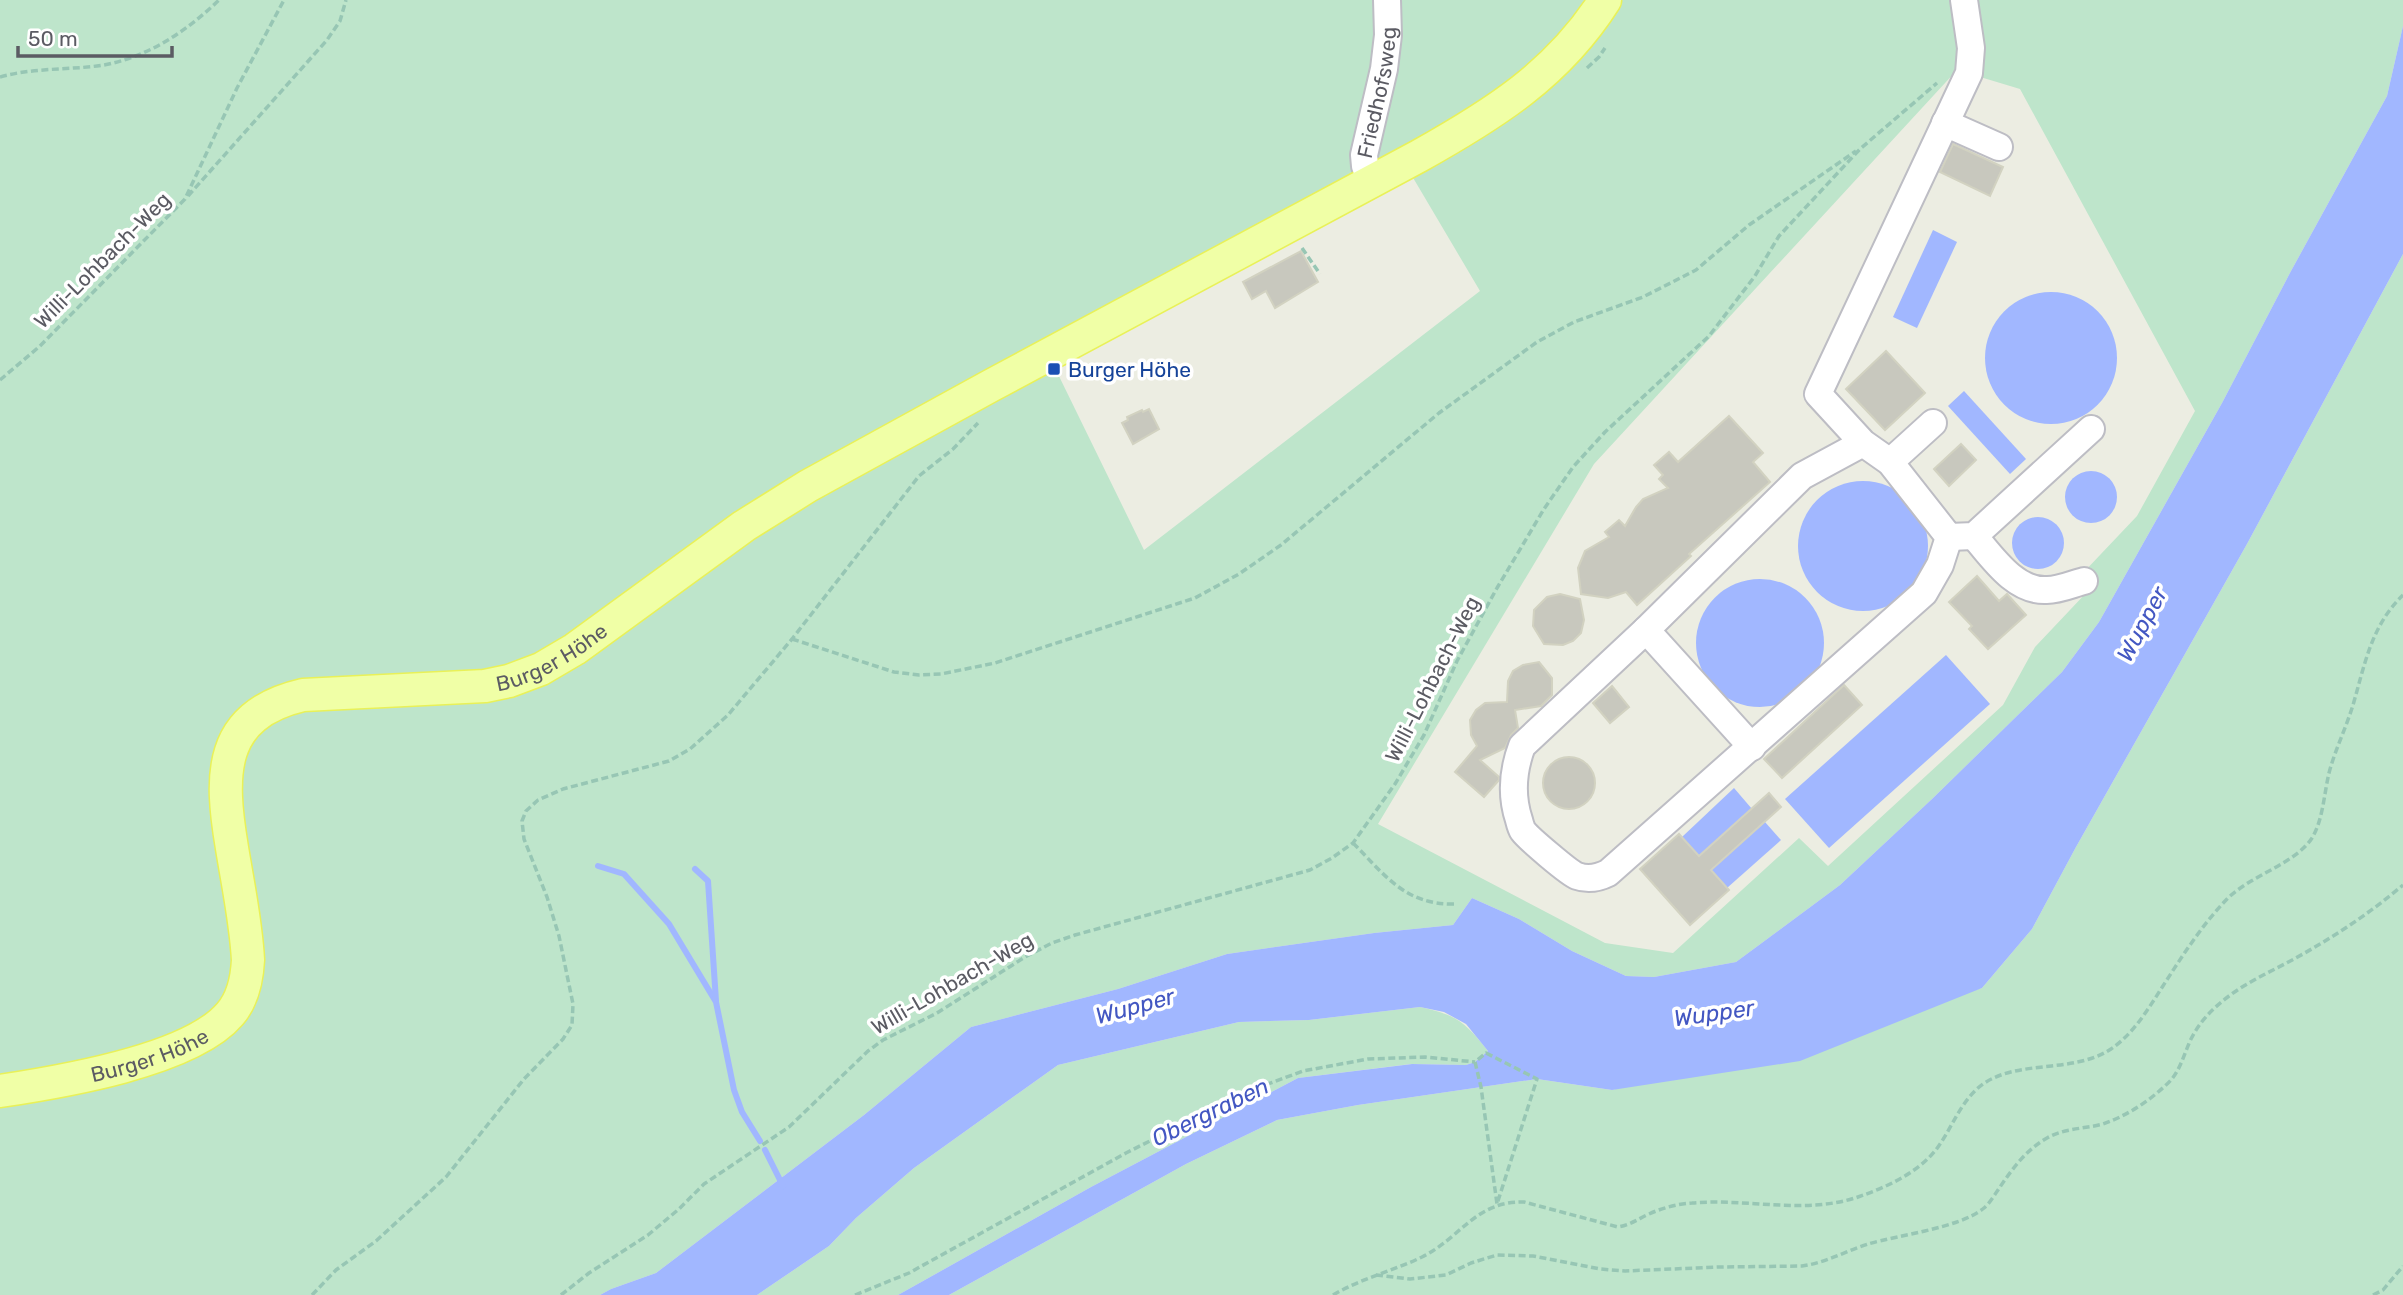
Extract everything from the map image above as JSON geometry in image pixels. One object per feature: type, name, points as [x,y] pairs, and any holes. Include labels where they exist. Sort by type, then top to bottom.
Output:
[{"type":"main road","name":"Burger Höhe","points":[[0,1091],[94,1073],[178,1048],[210,1033],[232,1012],[246,984],[248,960],[226,811],[224,775],[234,743],[261,713],[280,702],[316,694],[471,687],[509,681],[532,673],[575,649],[767,511],[973,395],[1371,183],[1482,120],[1547,71],[1581,33],[1605,0]]},
{"type":"lane","name":"Friedhofsweg","points":[[1371,183],[1364,155],[1384,69],[1388,35],[1387,0]]},
{"type":"lane","points":[[1964,0],[1970,48],[1969,73],[1818,394],[1863,443],[1890,462],[1962,537],[2027,587],[2049,590],[2084,581]]},
{"type":"lane","points":[[1945,123],[1999,147]]},
{"type":"lane","points":[[1890,462],[1933,423]]},
{"type":"lane","points":[[1863,443],[1802,476],[1646,630],[1522,746],[1515,765],[1514,787],[1518,819],[1523,831],[1573,875],[1586,878],[1608,873],[1924,593],[1940,565],[1962,537],[2091,429]]},
{"type":"lane","points":[[1646,630],[1752,747]]},
{"type":"path","points":[[0,77],[42,69],[97,66],[127,60],[184,30],[219,0]]},
{"type":"path","name":"Willi-Lohbach-Weg","points":[[0,380],[40,346],[185,199],[237,88],[284,0]]},
{"type":"path","points":[[185,199],[327,40],[340,20],[346,0]]},
{"type":"path","name":"Willi-Lohbach-Weg","points":[[561,1295],[589,1273],[648,1235],[704,1184],[789,1127],[868,1051],[883,1040],[937,1013],[1025,957],[1075,935],[1310,870],[1332,859],[1353,843],[1410,759],[1438,707],[1466,644],[1497,588],[1544,509],[1573,467],[1605,432],[1709,335],[1755,276],[1779,236],[1860,149],[1923,97],[1941,78]]},
{"type":"path","points":[[792,639],[894,672],[941,674],[995,663],[1195,598],[1239,574],[1291,536],[1438,413],[1537,342],[1574,322],[1643,297],[1696,270],[1749,225],[1860,149]]},
{"type":"path","points":[[1296,240],[1320,274]]},
{"type":"path","points":[[312,1295],[336,1270],[376,1241],[446,1177],[524,1079],[563,1040],[572,1025],[573,1004],[559,936],[524,839],[522,821],[526,811],[538,800],[563,789],[669,761],[690,749],[728,715],[792,639],[919,475],[971,433],[979,422],[980,411],[973,395]]},
{"type":"path","points":[[1333,1295],[1429,1253],[1488,1208],[1508,1201],[1524,1202],[1618,1227],[1627,1226],[1667,1207],[1689,1203],[1806,1205],[1838,1202],[1877,1190],[1925,1161],[1937,1148],[1967,1099],[1986,1082],[2005,1074],[2081,1062],[2111,1049],[2131,1032],[2198,934],[2229,897],[2252,879],[2297,854],[2310,841],[2318,828],[2331,767],[2371,642],[2380,622],[2403,595]]},
{"type":"path","points":[[1353,843],[1400,889],[1413,897],[1427,903],[1454,904]]},
{"type":"path","points":[[1374,1275],[1426,1279],[1446,1275],[1482,1258],[1512,1254],[1625,1271],[1802,1266],[1874,1242],[1963,1218],[1984,1208],[2015,1166],[2034,1146],[2050,1136],[2118,1118],[2153,1096],[2168,1084],[2178,1071],[2191,1039],[2206,1016],[2215,1008],[2257,978],[2342,931],[2403,885]]},
{"type":"path","points":[[855,1295],[909,1273],[1126,1153],[1249,1091],[1303,1071],[1368,1059],[1425,1057],[1475,1062],[1486,1053],[1537,1079],[1497,1204]]},
{"type":"path","points":[[1475,1062],[1481,1087],[1497,1204]]},
{"type":"path","points":[[2373,1295],[2383,1290],[2403,1266]]},
{"type":"green space","points":[[0,0],[2403,0],[2403,26],[2387,96],[2222,403],[2099,622],[2062,672],[1932,799],[1840,885],[1736,962],[1654,977],[1626,976],[1572,951],[1519,919],[1472,898],[1453,925],[1374,933],[1227,954],[1118,989],[971,1027],[864,1115],[656,1273],[600,1295],[0,1295]],"holes":[[[1957,70],[2020,89],[2195,411],[2137,516],[2082,574],[2087,592],[2035,647],[2003,705],[1828,866],[1799,838],[1673,953],[1605,943],[1378,824],[1594,464]],[[1412,176],[1480,291],[1144,550],[1055,368]]]},
{"type":"green space","points":[[2403,254],[2403,1295],[949,1295],[1186,1164],[1277,1120],[1358,1105],[1537,1079],[1612,1090],[1982,988],[2032,929],[2247,544]]},
{"type":"green space","points":[[1420,1007],[1443,1013],[1459,1021],[1488,1051],[1475,1062],[1466,1065],[1411,1064],[1298,1078],[1091,1187],[898,1295],[757,1295],[829,1246],[856,1218],[914,1168],[1058,1065],[1239,1022],[1309,1020]]},
{"type":"water","name":"Wupper","points":[[2403,26],[2403,254],[2247,544],[2032,929],[1982,988],[1800,1061],[1612,1090],[1537,1079],[1358,1105],[1277,1120],[1186,1164],[949,1295],[898,1295],[1091,1187],[1298,1078],[1412,1064],[1466,1065],[1475,1062],[1488,1051],[1466,1024],[1444,1012],[1420,1007],[1309,1020],[1239,1022],[1058,1065],[914,1168],[856,1218],[829,1246],[757,1295],[600,1295],[656,1273],[864,1115],[971,1027],[1118,989],[1227,954],[1374,933],[1453,925],[1472,898],[1519,919],[1572,951],[1626,976],[1654,977],[1736,962],[1840,885],[1932,799],[2062,672],[2099,622],[2222,403],[2387,96]]},
{"type":"water","points":[[1933,230],[1957,242],[1917,328],[1893,317]]},
{"type":"water","points":[[2051,292],[2076,297],[2098,311],[2112,333],[2117,358],[2112,383],[2098,405],[2076,419],[2051,424],[2026,419],[2004,405],[1990,383],[1985,358],[1990,333],[2004,311],[2026,297]]},
{"type":"water","points":[[1964,391],[2026,459],[2010,474],[1948,406]]},
{"type":"water","points":[[2091,471],[2101,473],[2109,479],[2115,487],[2115,507],[2109,515],[2101,521],[2091,523],[2081,521],[2073,515],[2067,507],[2065,497],[2067,487],[2073,479],[2081,473]]},
{"type":"water","points":[[1863,481],[1888,486],[1909,500],[1923,521],[1928,546],[1923,571],[1909,592],[1888,606],[1863,611],[1838,606],[1817,592],[1803,571],[1798,546],[1803,521],[1817,500],[1838,486]]},
{"type":"water","points":[[2038,517],[2048,519],[2056,525],[2062,533],[2062,553],[2056,561],[2048,567],[2038,569],[2028,567],[2020,561],[2014,553],[2012,543],[2014,533],[2020,525],[2028,519]]},
{"type":"water","points":[[1760,579],[1785,583],[1806,597],[1820,618],[1824,643],[1820,668],[1806,689],[1785,703],[1760,707],[1735,703],[1714,689],[1700,668],[1696,643],[1700,618],[1714,597],[1735,583]]},
{"type":"water","points":[[1946,655],[1990,704],[1829,848],[1785,799]]},
{"type":"water","points":[[1734,788],[1752,809],[1699,856],[1682,837]]},
{"type":"water","points":[[1765,822],[1781,840],[1727,888],[1711,870]]},
{"type":"building","points":[[1953,144],[2003,167],[1990,196],[1940,172]]},
{"type":"building","points":[[1301,251],[1318,282],[1275,308],[1266,291],[1252,299],[1243,282]]},
{"type":"building","points":[[1886,351],[1925,393],[1885,430],[1846,389]]},
{"type":"building","points":[[1149,409],[1159,429],[1133,444],[1122,423],[1128,420],[1127,417]]},
{"type":"building","points":[[1729,416],[1763,453],[1753,462],[1770,482],[1689,554],[1691,556],[1637,605],[1626,592],[1608,598],[1581,594],[1578,568],[1585,551],[1609,537],[1605,532],[1619,520],[1625,526],[1643,499],[1668,488],[1659,479],[1663,475],[1654,465],[1669,452],[1678,462]]},
{"type":"building","points":[[1961,444],[1976,460],[1949,486],[1934,469]]},
{"type":"building","points":[[1977,576],[1999,601],[2007,594],[2026,615],[1988,649],[1969,629],[1972,626],[1949,602]]},
{"type":"building","points":[[1560,594],[1580,599],[1584,620],[1581,633],[1573,641],[1563,645],[1544,644],[1533,626],[1534,610],[1547,597]]},
{"type":"building","points":[[1539,662],[1552,678],[1552,695],[1541,706],[1515,710],[1518,728],[1505,748],[1480,760],[1499,777],[1484,797],[1455,772],[1477,746],[1471,735],[1470,720],[1476,710],[1485,703],[1507,702],[1508,681],[1513,671],[1523,665]]},
{"type":"building","points":[[1844,685],[1862,705],[1782,778],[1764,759]]},
{"type":"building","points":[[1612,686],[1629,707],[1610,723],[1593,703]]},
{"type":"building","points":[[1569,757],[1579,759],[1587,765],[1593,773],[1593,793],[1587,801],[1579,807],[1569,809],[1559,807],[1551,801],[1545,793],[1543,783],[1545,773],[1551,765],[1559,759]]},
{"type":"building","points":[[1769,793],[1781,807],[1711,870],[1729,890],[1690,925],[1640,869],[1679,834],[1699,856]]},
{"type":"waterway","points":[[598,866],[624,874],[669,924],[716,1002],[734,1090],[742,1112],[760,1141]]},
{"type":"waterway","points":[[695,869],[708,881],[716,1001]]},
{"type":"waterway","points":[[765,1150],[783,1186]]},
{"type":"place","name":"Burger Höhe","points":[[1054,369]]},
{"type":"water label","name":"Obergraben","points":[[1210,1112]]}]
